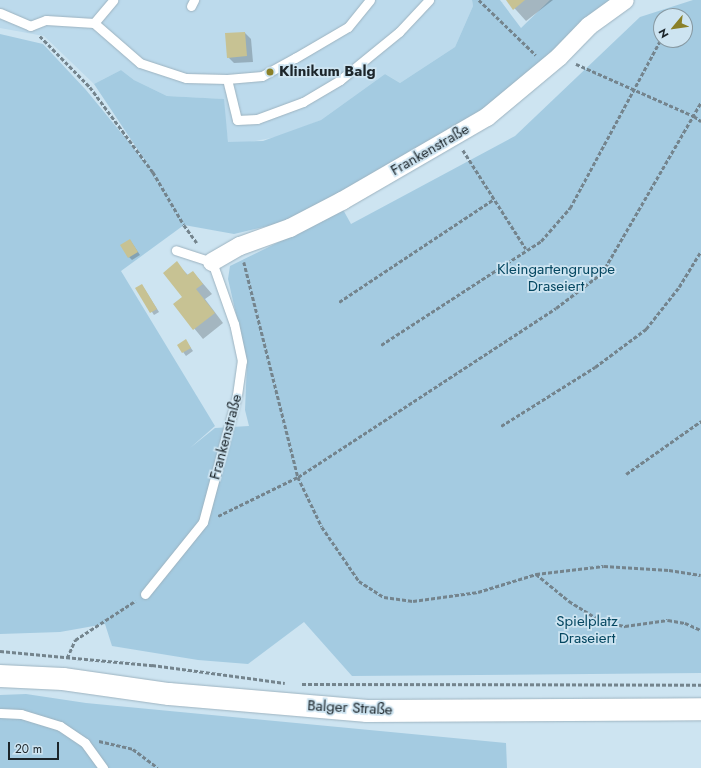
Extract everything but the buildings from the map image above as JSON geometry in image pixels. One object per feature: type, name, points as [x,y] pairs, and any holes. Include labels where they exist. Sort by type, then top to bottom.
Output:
[{"type":"street","name":"Frankenstraße","points":[[212,262],[240,246],[290,228],[336,204],[487,117],[553,62],[589,26],[625,0]]},
{"type":"street","name":"Balger Straße","points":[[0,676],[63,679],[169,694],[366,711],[701,709]]},
{"type":"lane","points":[[94,23],[113,0]]},
{"type":"lane","points":[[0,13],[30,26],[46,20],[94,23],[140,63],[186,78],[228,80],[262,76],[295,58],[348,27],[370,0]]},
{"type":"lane","points":[[228,80],[237,120],[258,120],[303,102],[340,80],[399,32],[428,0]]},
{"type":"lane","points":[[176,250],[212,262]]},
{"type":"lane","name":"Frankenstraße","points":[[145,594],[203,522],[238,395],[242,361],[234,324],[212,262]]},
{"type":"lane","points":[[0,713],[22,714],[60,726],[85,743],[103,768]]},
{"type":"path","points":[[479,0],[553,62],[636,90],[694,116],[701,121]]},
{"type":"path","points":[[30,26],[90,87],[153,172],[184,225],[212,262]]},
{"type":"path","points":[[381,345],[526,249],[541,241],[570,208],[636,90],[657,48]]},
{"type":"path","points":[[203,522],[239,508],[298,477],[556,308],[602,273],[701,102]]},
{"type":"path","points":[[454,135],[526,249]]},
{"type":"path","points":[[339,302],[494,199]]},
{"type":"path","points":[[240,246],[298,477],[322,527],[359,581],[384,597],[413,601],[478,592],[536,574],[604,566],[669,570],[701,575]]},
{"type":"path","points":[[501,426],[595,367],[646,329],[679,287],[701,251]]},
{"type":"path","points":[[626,474],[701,421]]},
{"type":"path","points":[[536,574],[570,601],[601,621],[625,626],[668,620],[685,623],[701,630]]},
{"type":"path","points":[[63,679],[67,656],[75,640],[145,594]]},
{"type":"path","points":[[0,651],[152,664],[288,683]]},
{"type":"path","points":[[296,684],[701,685]]},
{"type":"shaded area","name":"Klinikum Balg","points":[[0,0],[472,0],[473,6],[455,47],[400,83],[385,74],[321,120],[281,136],[245,143],[228,142],[223,99],[167,96],[134,80],[121,70],[94,84],[44,36],[0,28]]},
{"type":"green space","points":[[472,0],[500,0],[521,28],[550,0],[622,0],[487,117],[289,221],[234,234],[184,225],[121,271],[215,426],[190,448],[215,428],[249,426],[245,410],[247,362],[228,279],[230,266],[291,236],[341,206],[351,224],[515,136],[640,17],[653,13],[653,48],[693,48],[693,8],[668,8],[693,0],[701,0],[701,673],[352,676],[304,622],[248,664],[198,660],[112,646],[105,624],[60,632],[0,634],[0,34],[43,44],[86,90],[150,168],[94,84],[121,70],[134,80],[167,96],[224,99],[228,142],[263,141],[321,120],[385,74],[400,83],[455,47],[473,6]]},
{"type":"green space","points":[[26,694],[86,703],[506,743],[507,768],[0,768],[0,695]]},
{"type":"place","name":"Klinikum Balg","points":[[270,72]]},
{"type":"park label","name":"Kleingartengruppe Draseiert","points":[[556,278]]},
{"type":"park label","name":"Spielplatz Draseiert","points":[[587,630]]}]
